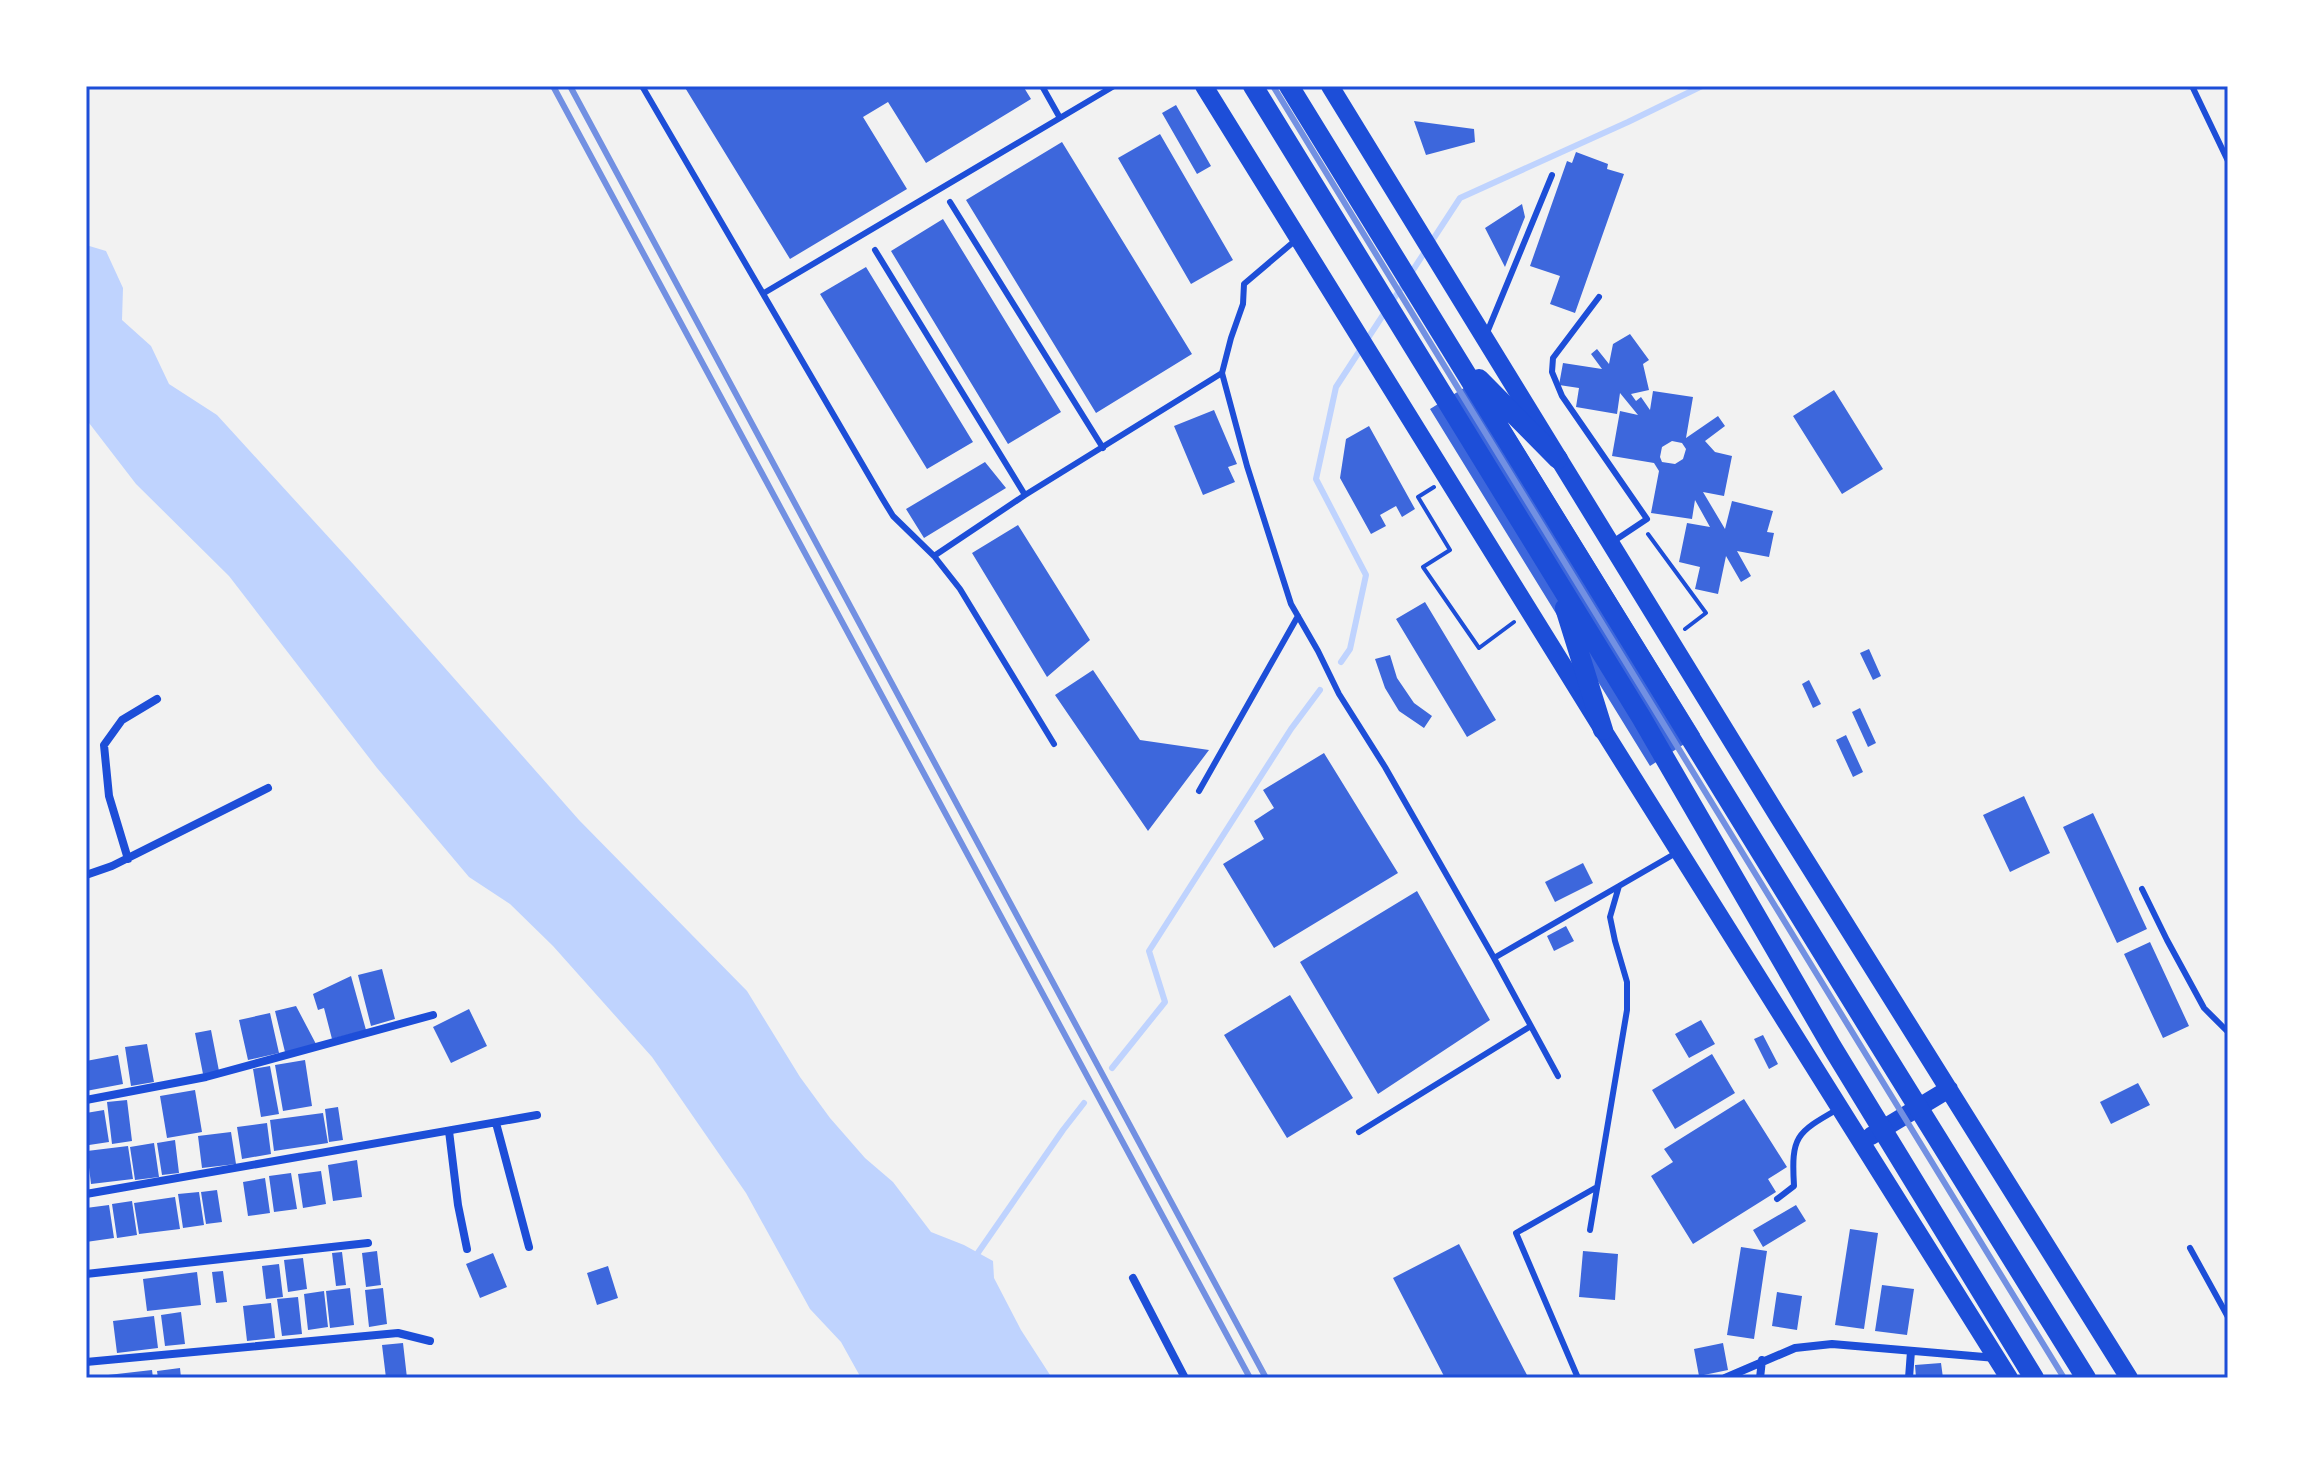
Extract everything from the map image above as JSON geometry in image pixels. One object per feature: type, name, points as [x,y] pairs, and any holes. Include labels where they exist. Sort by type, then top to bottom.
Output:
[{"type":"highway","points":[[1253,86],[1641,717],[1832,1047],[2034,1378]]},
{"type":"highway","points":[[1289,86],[2086,1378]]},
{"type":"highway","points":[[1456,357],[1558,459]]},
{"type":"highway","points":[[1556,577],[1603,730]]},
{"type":"main road","points":[[1204,86],[2009,1378]]},
{"type":"main road","points":[[1330,86],[2129,1378]]},
{"type":"main road","points":[[1862,1142],[1949,1089]]},
{"type":"street","points":[[128,859],[109,796],[104,745],[122,720],[157,699]]},
{"type":"street","points":[[86,875],[128,859],[268,788]]},
{"type":"street","points":[[86,1100],[206,1077],[433,1015]]},
{"type":"street","points":[[86,1194],[537,1115]]},
{"type":"street","points":[[496,1123],[529,1247]]},
{"type":"street","points":[[449,1131],[467,1249]]},
{"type":"street","points":[[86,1274],[368,1243]]},
{"type":"street","points":[[1133,1278],[1185,1378]]},
{"type":"street","points":[[86,1362],[398,1333],[430,1341]]},
{"type":"street","points":[[1725,1378],[1795,1348],[1832,1344],[1997,1358]]},
{"type":"street","points":[[1909,1378],[1911,1351]]},
{"type":"street","points":[[1760,1378],[1762,1360]]},
{"type":"lane","points":[[642,86],[893,516],[934,556],[960,589],[1054,744]]},
{"type":"lane","points":[[1042,86],[1060,118]]},
{"type":"lane","points":[[764,293],[1114,86]]},
{"type":"lane","points":[[2192,86],[2228,161]]},
{"type":"lane","points":[[1485,339],[1552,175]]},
{"type":"lane","points":[[950,202],[1103,448]]},
{"type":"lane","points":[[1298,238],[1244,284],[1243,304],[1222,373],[1252,480],[1291,604],[1339,694],[1385,767],[1558,1076]]},
{"type":"lane","points":[[875,250],[1025,495]]},
{"type":"lane","points":[[1599,297],[1553,358],[1552,372],[1562,396],[1647,519],[1611,543]]},
{"type":"lane","points":[[934,556],[1025,495],[1222,373]]},
{"type":"lane","points":[[1199,791],[1298,616]]},
{"type":"lane","points":[[1494,958],[1679,851]]},
{"type":"lane","points":[[1590,1230],[1627,1010],[1627,982],[1610,917],[1619,886]]},
{"type":"lane","points":[[2142,889],[2204,1008],[2228,1032]]},
{"type":"lane","points":[[1359,1132],[1531,1026]]},
{"type":"lane","points":[[1777,1199],[1794,1186],[1793,1160],[1798,1138],[1807,1126],[1840,1107]]},
{"type":"lane","points":[[1578,1378],[1516,1233],[1597,1187]]},
{"type":"lane","points":[[2190,1248],[2228,1317]]},
{"type":"path","points":[[1479,648],[1529,611]]},
{"type":"path","points":[[1670,640],[1706,613]]},
{"type":"water","points":[[86,245],[106,251],[123,288],[122,320],[151,346],[169,384],[217,415],[579,820],[747,991],[800,1077],[830,1118],[865,1158],[893,1182],[931,1232],[993,1261],[994,1278],[1021,1330],[1052,1378],[861,1378],[841,1342],[810,1309],[746,1193],[652,1057],[553,946],[510,904],[469,877],[377,768],[229,576],[136,484],[86,419]]},
{"type":"building","points":[[684,86],[1023,86],[1031,99],[926,163],[888,102],[863,117],[907,189],[790,259]]},
{"type":"building","points":[[1176,105],[1211,166],[1197,174],[1162,113]]},
{"type":"building","points":[[1414,121],[1474,129],[1475,142],[1426,155]]},
{"type":"building","points":[[1160,134],[1233,260],[1191,284],[1118,158]]},
{"type":"building","points":[[1062,142],[1192,354],[1096,413],[966,200]]},
{"type":"building","points":[[1576,152],[1608,164],[1607,169],[1624,174],[1575,313],[1550,304],[1560,276],[1530,266],[1567,161],[1572,163]]},
{"type":"building","points":[[1522,204],[1525,217],[1505,267],[1485,228]]},
{"type":"building","points":[[943,219],[1061,412],[1008,444],[891,251]]},
{"type":"building","points":[[866,267],[973,442],[927,469],[820,294]]},
{"type":"building","points":[[1630,334],[1649,360],[1643,364],[1649,390],[1631,394],[1636,401],[1641,397],[1650,410],[1653,391],[1693,397],[1686,438],[1718,416],[1725,426],[1705,441],[1715,452],[1732,456],[1724,496],[1703,492],[1725,529],[1732,501],[1773,511],[1767,532],[1774,533],[1769,557],[1737,551],[1751,576],[1741,582],[1726,556],[1718,594],[1695,589],[1700,567],[1679,562],[1687,523],[1710,527],[1695,500],[1692,519],[1651,513],[1659,471],[1654,463],[1612,456],[1620,411],[1638,415],[1620,393],[1617,414],[1576,407],[1579,388],[1559,385],[1563,363],[1602,369],[1591,354],[1597,349],[1609,364],[1613,344]],"holes":[[[1672,441],[1682,443],[1686,449],[1683,459],[1675,464],[1662,462],[1662,447]]]},
{"type":"building","points":[[1480,378],[1700,734],[1650,766],[1430,409]]},
{"type":"building","points":[[1834,390],[1883,469],[1842,494],[1793,416]]},
{"type":"building","points":[[1214,410],[1237,464],[1228,467],[1235,482],[1203,495],[1174,426]]},
{"type":"building","points":[[1369,426],[1415,509],[1402,517],[1396,506],[1380,515],[1386,526],[1371,534],[1340,478],[1346,439]]},
{"type":"building","points":[[985,462],[1006,488],[924,538],[906,509]]},
{"type":"building","points":[[1018,525],[1090,640],[1047,677],[972,553]]},
{"type":"building","points":[[1425,602],[1496,720],[1467,737],[1396,619]]},
{"type":"building","points":[[1869,649],[1881,676],[1873,680],[1860,653]]},
{"type":"building","points":[[1390,655],[1397,678],[1414,703],[1432,716],[1424,728],[1399,711],[1385,688],[1375,659]]},
{"type":"building","points":[[1093,670],[1140,740],[1209,750],[1148,831],[1055,695]]},
{"type":"building","points":[[1809,680],[1821,704],[1813,708],[1802,684]]},
{"type":"building","points":[[1860,708],[1876,743],[1868,747],[1852,712]]},
{"type":"building","points":[[1846,735],[1863,772],[1853,777],[1836,740]]},
{"type":"building","points":[[1324,753],[1398,873],[1274,948],[1223,864],[1264,839],[1254,821],[1274,808],[1263,790]]},
{"type":"building","points":[[2024,796],[2050,853],[2010,872],[1983,815]]},
{"type":"building","points":[[2093,813],[2147,929],[2117,943],[2063,827]]},
{"type":"building","points":[[1583,863],[1593,883],[1555,902],[1545,882]]},
{"type":"building","points":[[1417,891],[1490,1020],[1378,1094],[1300,962]]},
{"type":"building","points":[[1566,926],[1574,941],[1554,951],[1547,936]]},
{"type":"building","points":[[2150,942],[2189,1026],[2163,1038],[2124,954]]},
{"type":"building","points":[[382,969],[395,1019],[371,1026],[358,975]]},
{"type":"building","points":[[351,976],[366,1030],[332,1039],[324,1008],[318,1010],[313,994]]},
{"type":"building","points":[[1290,995],[1353,1098],[1287,1138],[1224,1035]]},
{"type":"building","points":[[296,1006],[316,1044],[285,1052],[275,1011]]},
{"type":"building","points":[[469,1009],[487,1046],[451,1063],[433,1027]]},
{"type":"building","points":[[270,1013],[279,1053],[248,1060],[239,1020]]},
{"type":"building","points":[[1701,1020],[1715,1044],[1689,1058],[1675,1034]]},
{"type":"building","points":[[211,1030],[219,1071],[203,1074],[195,1033]]},
{"type":"building","points":[[1763,1035],[1778,1064],[1769,1069],[1754,1039]]},
{"type":"building","points":[[147,1044],[154,1082],[131,1086],[125,1047]]},
{"type":"building","points":[[1712,1054],[1735,1093],[1675,1129],[1652,1090]]},
{"type":"building","points":[[118,1055],[123,1084],[86,1091],[86,1061]]},
{"type":"building","points":[[305,1060],[312,1106],[283,1111],[275,1065]]},
{"type":"building","points":[[270,1066],[279,1114],[261,1117],[253,1069]]},
{"type":"building","points":[[2138,1083],[2150,1105],[2111,1124],[2100,1102]]},
{"type":"building","points":[[195,1090],[202,1132],[167,1138],[160,1096]]},
{"type":"building","points":[[1744,1099],[1787,1167],[1768,1179],[1776,1192],[1693,1244],[1651,1176],[1673,1162],[1664,1149]]},
{"type":"building","points":[[127,1100],[132,1141],[112,1144],[107,1102]]},
{"type":"building","points":[[338,1107],[343,1140],[329,1142],[325,1109]]},
{"type":"building","points":[[104,1110],[109,1142],[89,1145],[86,1113]]},
{"type":"building","points":[[323,1113],[328,1143],[274,1151],[270,1120]]},
{"type":"building","points":[[267,1123],[271,1154],[242,1159],[237,1127]]},
{"type":"building","points":[[231,1132],[236,1164],[202,1168],[198,1136]]},
{"type":"building","points":[[175,1140],[179,1173],[162,1175],[157,1143]]},
{"type":"building","points":[[154,1143],[159,1177],[135,1180],[130,1147]]},
{"type":"building","points":[[128,1146],[133,1179],[91,1184],[87,1151]]},
{"type":"building","points":[[357,1160],[362,1197],[333,1201],[328,1165]]},
{"type":"building","points":[[321,1171],[326,1204],[303,1208],[298,1174]]},
{"type":"building","points":[[291,1173],[297,1209],[274,1212],[269,1176]]},
{"type":"building","points":[[265,1178],[270,1213],[248,1216],[243,1182]]},
{"type":"building","points":[[217,1190],[222,1222],[206,1224],[201,1192]]},
{"type":"building","points":[[199,1192],[204,1225],[183,1228],[178,1194]]},
{"type":"building","points":[[175,1197],[180,1229],[139,1234],[134,1203]]},
{"type":"building","points":[[132,1201],[137,1235],[117,1238],[112,1204]]},
{"type":"building","points":[[109,1205],[114,1238],[86,1242],[86,1208]]},
{"type":"building","points":[[1796,1205],[1806,1221],[1763,1247],[1753,1230]]},
{"type":"building","points":[[1850,1229],[1878,1233],[1864,1329],[1835,1325]]},
{"type":"building","points":[[1459,1244],[1528,1377],[1445,1378],[1393,1278]]},
{"type":"building","points":[[1741,1247],[1767,1251],[1754,1339],[1727,1335]]},
{"type":"building","points":[[377,1251],[381,1285],[366,1287],[362,1253]]},
{"type":"building","points":[[1583,1251],[1618,1254],[1615,1300],[1579,1297]]},
{"type":"building","points":[[342,1252],[346,1285],[336,1286],[332,1253]]},
{"type":"building","points":[[493,1253],[507,1287],[480,1298],[466,1264]]},
{"type":"building","points":[[303,1258],[307,1289],[288,1292],[284,1260]]},
{"type":"building","points":[[279,1264],[283,1297],[266,1299],[262,1266]]},
{"type":"building","points":[[608,1266],[618,1298],[597,1305],[587,1273]]},
{"type":"building","points":[[223,1271],[227,1302],[216,1303],[212,1272]]},
{"type":"building","points":[[197,1272],[201,1305],[147,1311],[143,1279]]},
{"type":"building","points":[[1882,1285],[1914,1289],[1907,1335],[1875,1331]]},
{"type":"building","points":[[350,1288],[354,1325],[330,1328],[326,1291]]},
{"type":"building","points":[[383,1288],[387,1324],[369,1327],[365,1290]]},
{"type":"building","points":[[324,1291],[328,1327],[308,1330],[304,1294]]},
{"type":"building","points":[[1777,1292],[1802,1296],[1797,1330],[1772,1326]]},
{"type":"building","points":[[298,1297],[302,1334],[282,1336],[277,1299]]},
{"type":"building","points":[[271,1303],[275,1338],[247,1341],[243,1306]]},
{"type":"building","points":[[181,1312],[185,1344],[165,1346],[161,1315]]},
{"type":"building","points":[[154,1316],[158,1348],[117,1353],[113,1321]]},
{"type":"building","points":[[403,1343],[407,1378],[386,1378],[382,1345]]},
{"type":"building","points":[[1723,1343],[1728,1370],[1699,1376],[1694,1349]]},
{"type":"building","points":[[1941,1363],[1943,1378],[1916,1378],[1915,1365]]},
{"type":"building","points":[[180,1368],[181,1378],[158,1378],[157,1371]]},
{"type":"building","points":[[152,1370],[153,1378],[109,1378],[108,1375]]},
{"type":"waterway","points":[[1411,273],[1460,198],[1702,86]]},
{"type":"waterway","points":[[1391,303],[1405,282]]},
{"type":"waterway","points":[[1341,662],[1350,649],[1366,575],[1316,479],[1336,387],[1385,312]]},
{"type":"waterway","points":[[1112,1068],[1165,1002],[1149,951],[1291,729],[1320,690]]},
{"type":"waterway","points":[[975,1257],[1084,1103]]},
{"type":"railway","points":[[553,86],[1250,1378]]},
{"type":"railway","points":[[570,86],[1266,1378]]},
{"type":"railway","points":[[1273,86],[2064,1378]]}]
